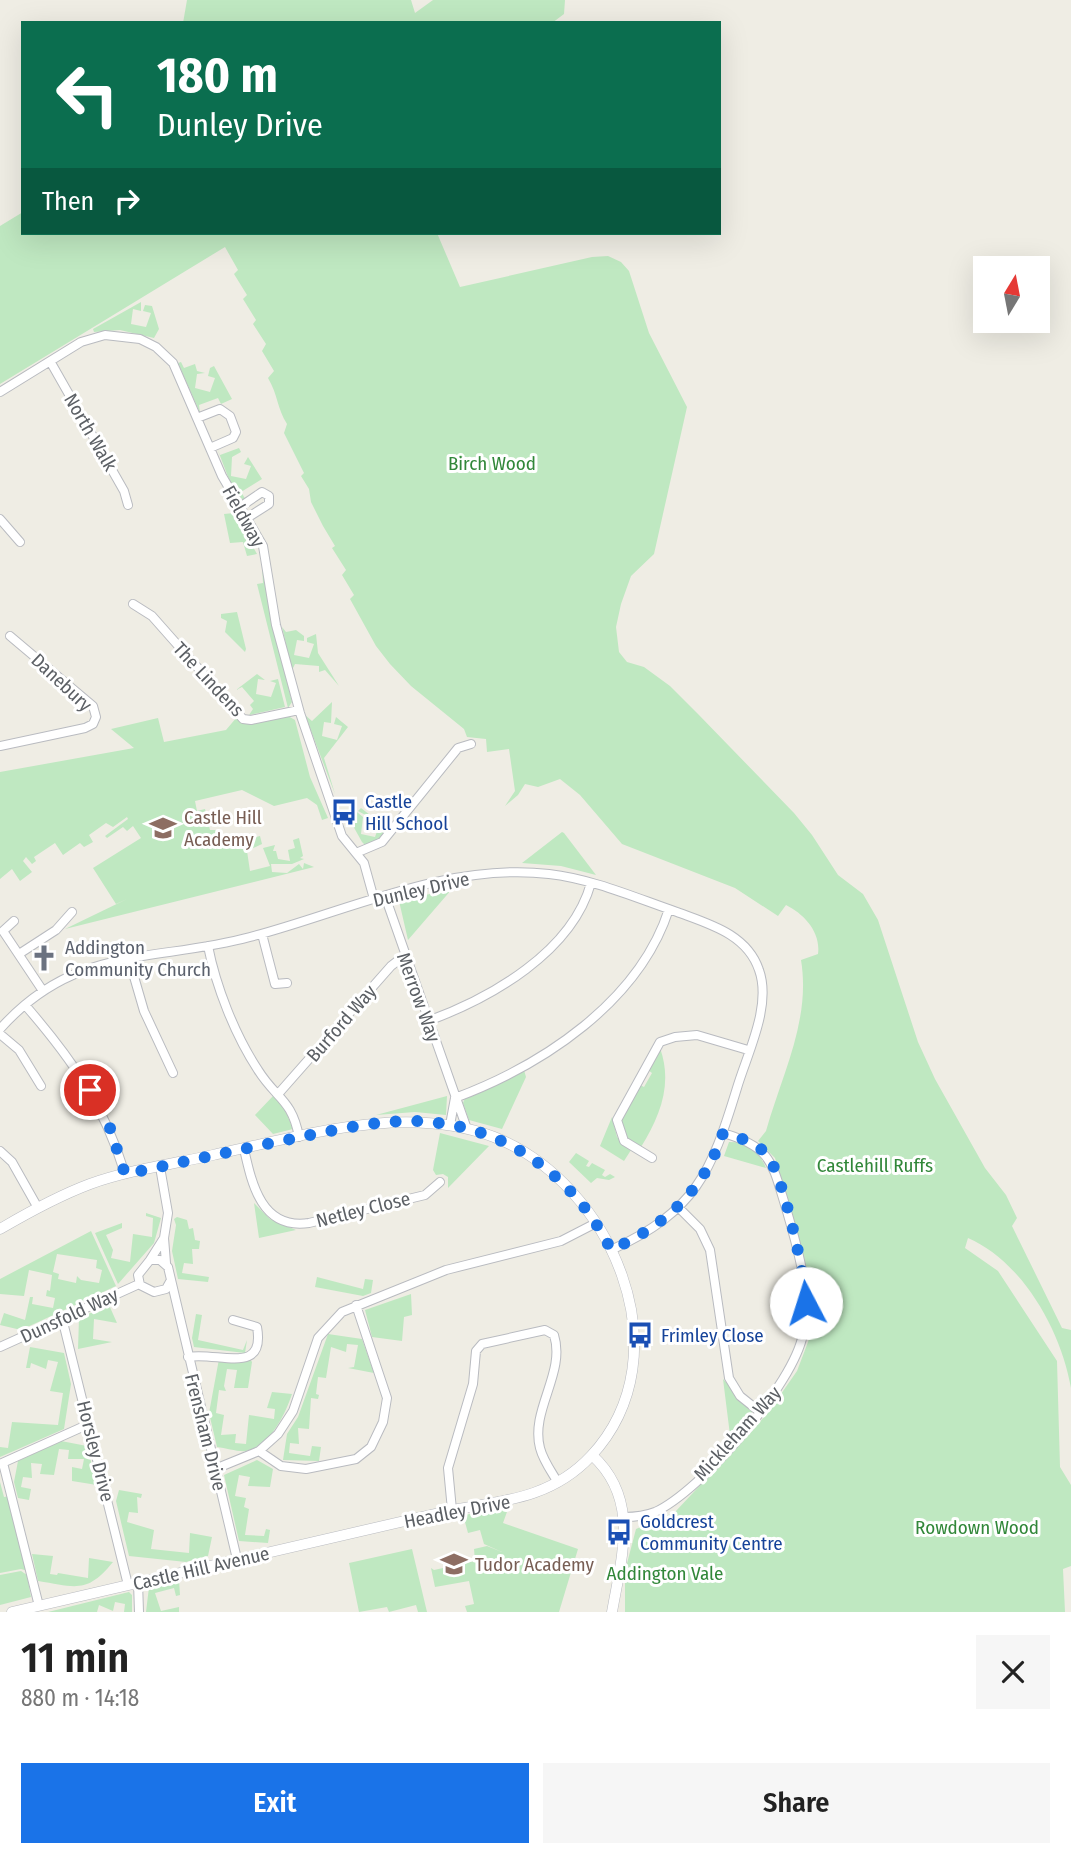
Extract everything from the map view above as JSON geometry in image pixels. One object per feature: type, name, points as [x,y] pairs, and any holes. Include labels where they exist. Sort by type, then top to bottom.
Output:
[{"type":"street","name":"Fieldway","points":[[0,392],[95,337],[119,334],[140,339],[156,347],[173,363],[210,448],[266,557],[276,625],[299,710],[342,836],[365,866],[374,899]]},
{"type":"street","name":"North Walk","points":[[50,361],[124,491],[128,505]]},
{"type":"street","points":[[197,418],[220,409],[233,422],[234,437],[210,448]]},
{"type":"street","points":[[240,507],[262,492],[269,496],[269,504],[247,518]]},
{"type":"street","points":[[0,519],[20,542]]},
{"type":"street","name":"The Lindens","points":[[133,604],[152,616],[243,719],[251,720],[299,710]]},
{"type":"street","name":"Danebury","points":[[0,746],[85,728],[93,724],[96,716],[93,706],[10,636]]},
{"type":"street","points":[[356,853],[379,844],[458,748],[471,744]]},
{"type":"street","name":"Dunley Drive","points":[[0,1029],[43,991],[83,970],[128,956],[208,946],[262,934],[384,896],[452,880],[513,872],[551,874],[591,883],[669,909],[731,934],[755,960],[761,976],[762,1001],[723,1133],[709,1168],[679,1208],[652,1229],[611,1250]]},
{"type":"street","points":[[428,1021],[483,997],[533,962],[577,917],[591,883]]},
{"type":"street","name":"Merrow Way","points":[[384,896],[455,1098],[464,1113],[467,1129]]},
{"type":"street","points":[[455,1098],[497,1082],[527,1065],[593,1016],[649,957],[669,909]]},
{"type":"street","points":[[19,954],[62,925],[72,912]]},
{"type":"street","points":[[15,922],[3,930],[43,991]]},
{"type":"street","points":[[262,934],[275,984],[287,983]]},
{"type":"street","points":[[208,946],[222,992],[254,1064],[293,1113],[299,1137]]},
{"type":"street","points":[[128,956],[142,1008],[173,1073]]},
{"type":"street","name":"Burford Way","points":[[279,1093],[391,966],[404,956]]},
{"type":"street","points":[[24,1005],[90,1090],[109,1125],[125,1174]]},
{"type":"street","points":[[0,1034],[24,1057],[41,1086]]},
{"type":"street","points":[[652,1158],[622,1138],[617,1127],[618,1113],[660,1042],[684,1036],[709,1038],[748,1050]]},
{"type":"street","name":"Merrow Way","points":[[450,1125],[455,1098]]},
{"type":"street","name":"Headley Drive","points":[[0,1229],[80,1188],[125,1174],[299,1137],[399,1122],[450,1125],[467,1129],[509,1144],[542,1164],[579,1200],[596,1223],[611,1250],[629,1301],[634,1358],[619,1413],[592,1455],[557,1482],[508,1502],[452,1510],[378,1527]]},
{"type":"street","name":"Mickleham Way","points":[[624,1517],[650,1514],[672,1502],[715,1462],[783,1383],[799,1350],[805,1320],[804,1280],[799,1251],[771,1160],[754,1144],[723,1133]]},
{"type":"street","name":"Netley Close","points":[[244,1149],[252,1187],[259,1202],[272,1214],[291,1223],[310,1223],[425,1195],[440,1182]]},
{"type":"street","points":[[0,1151],[12,1162],[38,1208]]},
{"type":"street","name":"Frensham Drive","points":[[160,1167],[168,1213],[164,1238],[166,1263],[237,1559]]},
{"type":"street","points":[[679,1208],[700,1229],[710,1250],[729,1378],[740,1396],[760,1412]]},
{"type":"street","points":[[215,1469],[259,1451],[289,1418],[320,1335],[334,1318],[356,1305],[402,1290],[446,1270],[561,1241],[596,1223]]},
{"type":"street","name":"Frensham Drive","points":[[139,1284],[138,1273],[164,1238]]},
{"type":"street","points":[[150,1260],[166,1263]]},
{"type":"street","points":[[139,1284],[149,1291],[159,1292],[166,1289],[171,1280]]},
{"type":"street","name":"Dunsfold Way","points":[[0,1347],[139,1284]]},
{"type":"street","points":[[159,1292],[176,1305]]},
{"type":"street","points":[[259,1451],[281,1466],[306,1469],[356,1459],[371,1447],[385,1417],[387,1395],[356,1305]]},
{"type":"street","name":"Horsley Drive","points":[[62,1318],[139,1612]]},
{"type":"street","points":[[188,1357],[202,1355],[241,1359],[252,1355],[257,1346],[257,1327],[233,1320]]},
{"type":"street","points":[[452,1510],[449,1463],[473,1384],[476,1351],[487,1342],[541,1330],[554,1334],[555,1364],[538,1436],[542,1454],[557,1482]]},
{"type":"street","points":[[39,1606],[2,1463],[89,1424]]},
{"type":"street","points":[[592,1455],[619,1490],[624,1517],[612,1612]]},
{"type":"street","name":"Castle Hill Avenue","points":[[12,1612],[378,1527]]},
{"type":"green space","points":[[187,0],[411,0],[415,13],[433,0],[565,0],[564,14],[555,21],[183,21]]},
{"type":"green space","points":[[21,213],[21,235],[438,235],[460,287],[592,257],[608,256],[621,262],[629,271],[649,333],[687,407],[654,554],[631,576],[621,604],[616,627],[619,652],[627,662],[644,667],[670,686],[794,813],[838,875],[863,894],[878,920],[918,1042],[935,1079],[985,1168],[1006,1195],[1017,1218],[1012,1226],[1062,1328],[1071,1330],[1071,1388],[1058,1344],[1036,1301],[1006,1264],[988,1249],[968,1238],[965,1248],[998,1271],[1057,1361],[1060,1467],[1071,1485],[1071,1566],[1063,1569],[1065,1612],[625,1612],[625,1571],[636,1529],[675,1512],[767,1414],[797,1371],[819,1313],[809,1310],[803,1255],[775,1158],[758,1141],[766,1131],[799,1025],[803,982],[801,960],[818,954],[814,931],[799,913],[786,905],[778,916],[735,888],[622,844],[580,795],[560,779],[538,787],[525,784],[518,795],[505,806],[515,791],[509,749],[487,752],[486,739],[467,737],[464,729],[411,686],[376,646],[350,599],[354,595],[342,575],[346,570],[332,548],[335,546],[311,502],[309,489],[301,476],[304,473],[284,433],[287,424],[268,378],[274,371],[262,351],[266,344],[253,324],[256,320],[243,299],[247,295],[234,274],[238,270],[225,247],[0,384],[0,226]]},
{"type":"green space","points":[[141,302],[141,311],[133,309],[131,324],[146,327],[151,313],[143,311],[145,305],[152,306],[159,329],[154,338],[120,330],[94,332],[93,329]]},
{"type":"green space","points":[[181,362],[184,368],[195,364],[197,371],[205,373],[197,374],[195,388],[210,392],[215,378],[208,376],[210,368],[214,366],[232,399],[221,404],[218,398],[199,405],[200,413],[178,363]]},
{"type":"green space","points":[[217,448],[220,455],[239,448],[241,452],[232,457],[231,476],[246,479],[251,466],[244,464],[248,457],[262,479],[241,492],[246,500],[243,501],[230,482]]},
{"type":"green space","points":[[234,513],[257,554],[247,556],[243,542],[230,543],[224,514]]},
{"type":"green space","points":[[262,566],[275,635],[292,702],[288,708],[257,584],[263,583]]},
{"type":"green space","points":[[237,612],[245,652],[225,632],[227,621],[221,618],[221,614]]},
{"type":"green space","points":[[282,627],[286,632],[296,630],[304,636],[304,641],[297,640],[294,655],[309,658],[314,644],[307,642],[307,638],[316,634],[318,653],[339,686],[325,670],[319,672],[319,666],[295,664],[292,670]]},
{"type":"green space","points":[[257,674],[265,680],[258,679],[256,694],[271,697],[276,683],[270,681],[278,679],[285,707],[249,715],[253,709],[250,705],[254,701],[242,687],[236,690]]},
{"type":"green space","points":[[332,702],[331,723],[324,722],[322,736],[337,740],[342,726],[334,724],[336,717],[348,727],[324,758],[335,794],[305,715],[312,721]]},
{"type":"green space","name":"Castle Hill Academy","points":[[288,716],[295,720],[310,777],[328,818],[322,820],[317,805],[307,798],[274,806],[242,790],[195,801],[197,811],[205,809],[210,830],[217,830],[223,847],[234,842],[236,847],[253,843],[252,838],[260,836],[262,844],[247,851],[250,871],[270,866],[263,848],[275,845],[273,851],[276,851],[278,859],[290,861],[288,850],[295,848],[293,840],[299,838],[303,856],[300,858],[304,859],[292,864],[271,864],[272,872],[287,873],[299,864],[303,869],[304,863],[314,867],[65,929],[127,899],[116,904],[93,868],[141,838],[133,826],[127,831],[123,827],[107,838],[105,836],[128,819],[127,817],[113,827],[106,823],[89,835],[93,842],[84,847],[80,843],[63,855],[55,843],[34,857],[36,861],[32,864],[26,857],[23,861],[32,872],[20,881],[12,869],[0,879],[0,772],[134,748],[111,729],[158,718],[164,742],[226,730],[237,717]]},
{"type":"green space","points":[[352,808],[363,817],[361,834],[375,837],[380,823],[358,811],[361,808],[388,829],[378,840],[366,846],[347,815]]},
{"type":"green space","points":[[562,832],[596,875],[561,866],[522,863]]},
{"type":"green space","points":[[452,889],[408,940],[399,901]]},
{"type":"green space","points":[[660,1048],[665,1074],[663,1099],[654,1124],[641,1147],[628,1138],[620,1122],[640,1085],[644,1087],[652,1073],[648,1070]]},
{"type":"green space","points":[[524,1070],[526,1077],[502,1129],[469,1120],[463,1103],[465,1098]]},
{"type":"green space","points":[[273,1096],[284,1107],[293,1129],[273,1134],[255,1115]]},
{"type":"green space","points":[[447,1096],[446,1115],[415,1112],[376,1115]]},
{"type":"green space","points":[[612,1117],[617,1137],[631,1150],[624,1161],[600,1146]]},
{"type":"green space","points":[[440,1133],[489,1146],[448,1188],[448,1177],[443,1174],[436,1175],[433,1170]]},
{"type":"green space","points":[[729,1142],[752,1149],[766,1168],[724,1156]]},
{"type":"green space","points":[[576,1153],[589,1161],[586,1166],[589,1167],[592,1163],[605,1170],[602,1175],[605,1177],[610,1174],[615,1177],[609,1180],[597,1178],[591,1183],[569,1162]]},
{"type":"green space","points":[[254,1203],[270,1219],[296,1230],[259,1238]]},
{"type":"green space","points":[[146,1213],[161,1218],[154,1243],[118,1284],[95,1233],[122,1223],[122,1228],[106,1235],[113,1250],[111,1258],[130,1262],[133,1234],[152,1237],[153,1218],[146,1216]]},
{"type":"green space","points":[[177,1217],[187,1220],[189,1229],[193,1228],[195,1240],[200,1241],[199,1249],[192,1249],[193,1264],[184,1263],[182,1273],[209,1277],[208,1282],[178,1279],[172,1251],[176,1225],[174,1219]]},
{"type":"green space","points":[[91,1231],[116,1286],[21,1330],[0,1325],[4,1313],[25,1320],[30,1297],[33,1297],[32,1304],[53,1308],[55,1298],[46,1296],[47,1290],[50,1291],[52,1275],[29,1270],[24,1296],[0,1294],[0,1279]],"holes":[[[57,1254],[97,1260],[96,1268],[102,1270],[99,1283],[81,1280],[77,1276],[76,1283],[58,1279],[59,1274],[53,1272]]]},
{"type":"green space","points":[[317,1277],[363,1289],[365,1279],[373,1280],[371,1293],[363,1296],[315,1287]]},
{"type":"green space","points":[[411,1294],[412,1315],[404,1317],[402,1341],[372,1337],[365,1310]]},
{"type":"green space","points":[[109,1305],[117,1323],[94,1319],[93,1339],[112,1342],[78,1349],[79,1318]]},
{"type":"green space","points":[[196,1314],[202,1315],[198,1340],[243,1350],[247,1340],[245,1353],[194,1347],[192,1338]]},
{"type":"green space","points":[[328,1334],[362,1339],[374,1373],[348,1368],[354,1367],[358,1345],[347,1344],[346,1352],[331,1347],[326,1378],[318,1377],[318,1399],[311,1398],[309,1429],[298,1428],[299,1444],[290,1443],[289,1453],[310,1456],[312,1446],[321,1447],[319,1461],[283,1460],[287,1434],[298,1417]]},
{"type":"green space","points":[[30,1347],[64,1353],[71,1384],[64,1429],[0,1457],[0,1447],[8,1448],[12,1422],[58,1425],[63,1393],[50,1391],[58,1362],[48,1360],[46,1369],[31,1363],[30,1368],[26,1368]]},
{"type":"green space","points":[[219,1359],[239,1362],[250,1359],[252,1362],[248,1388],[234,1388],[237,1370],[227,1369],[224,1386],[226,1391],[219,1390],[216,1413],[224,1415],[221,1435],[236,1434],[235,1443],[246,1444],[249,1415],[274,1419],[275,1409],[267,1408],[272,1392],[292,1394],[281,1420],[255,1448],[246,1451],[217,1447],[209,1413]]},
{"type":"green space","points":[[723,1379],[753,1411],[731,1436],[730,1435]]},
{"type":"green space","points":[[61,1441],[87,1446],[97,1485],[72,1481],[72,1467],[82,1469],[84,1459],[68,1459],[69,1450],[59,1449],[54,1475],[40,1474],[42,1464],[31,1463],[32,1478],[23,1477],[21,1487],[31,1489],[29,1500],[18,1498],[14,1482],[18,1461]]},
{"type":"green space","points":[[257,1460],[273,1469],[270,1487],[248,1486],[250,1477],[239,1475],[235,1496],[246,1498],[244,1507],[249,1509],[245,1535],[264,1536],[266,1529],[270,1530],[268,1543],[239,1541],[224,1475]]},
{"type":"green space","points":[[0,1482],[4,1497],[10,1496],[28,1571],[21,1569],[0,1573]]},
{"type":"green space","points":[[119,1490],[142,1494],[141,1498],[137,1497],[138,1513],[129,1512],[127,1522],[154,1530],[151,1549],[189,1553],[190,1533],[212,1537],[208,1556],[186,1562],[129,1556],[116,1501]]},
{"type":"green space","points":[[508,1509],[503,1523],[578,1549],[559,1612],[467,1612],[465,1606],[474,1604],[469,1581],[435,1587],[431,1568],[434,1570],[475,1561],[474,1549],[487,1546],[502,1552],[484,1544],[480,1530],[468,1533],[463,1515]]},
{"type":"green space","points":[[412,1549],[427,1612],[418,1612],[416,1605],[389,1612],[387,1607],[359,1612],[349,1563]]},
{"type":"green space","points":[[32,1554],[53,1556],[50,1574],[57,1575],[88,1578],[89,1558],[113,1562],[88,1584],[72,1586],[38,1581]]},
{"type":"green space","points":[[21,1571],[27,1575],[31,1597],[0,1605],[0,1575]]},
{"type":"green space","points":[[179,1580],[180,1595],[176,1596],[174,1588],[155,1593],[161,1611],[179,1607],[179,1612],[146,1612],[149,1587]]},
{"type":"green space","points":[[129,1592],[132,1595],[132,1612],[124,1612],[125,1604],[115,1602],[113,1611],[99,1605],[97,1612],[48,1612]]},
{"type":"place","name":"Castle Hill School","points":[[344,812]]},
{"type":"place","name":"Castle Hill Academy","points":[[163,828]]},
{"type":"place","name":"Addington Community Church","points":[[44,958]]},
{"type":"place","name":"Frimley Close","points":[[640,1335]]},
{"type":"place","name":"Goldcrest Community Centre","points":[[619,1532]]},
{"type":"place","name":"Tudor Academy","points":[[454,1564]]},
{"type":"route","points":[[90,1090],[109,1125],[125,1174],[299,1137],[386,1123],[426,1122],[475,1131],[519,1149],[556,1176],[584,1206],[611,1250],[652,1229],[684,1203],[712,1163],[723,1133],[740,1138],[760,1148],[773,1166],[800,1256],[806,1303]]},
{"type":"park label","name":"Birch Wood","points":[[492,463]]},
{"type":"park label","name":"Castlehill Ruffs","points":[[875,1165]]},
{"type":"park label","name":"Rowdown Wood","points":[[977,1527]]},
{"type":"park label","name":"Addington Vale","points":[[665,1573]]}]
